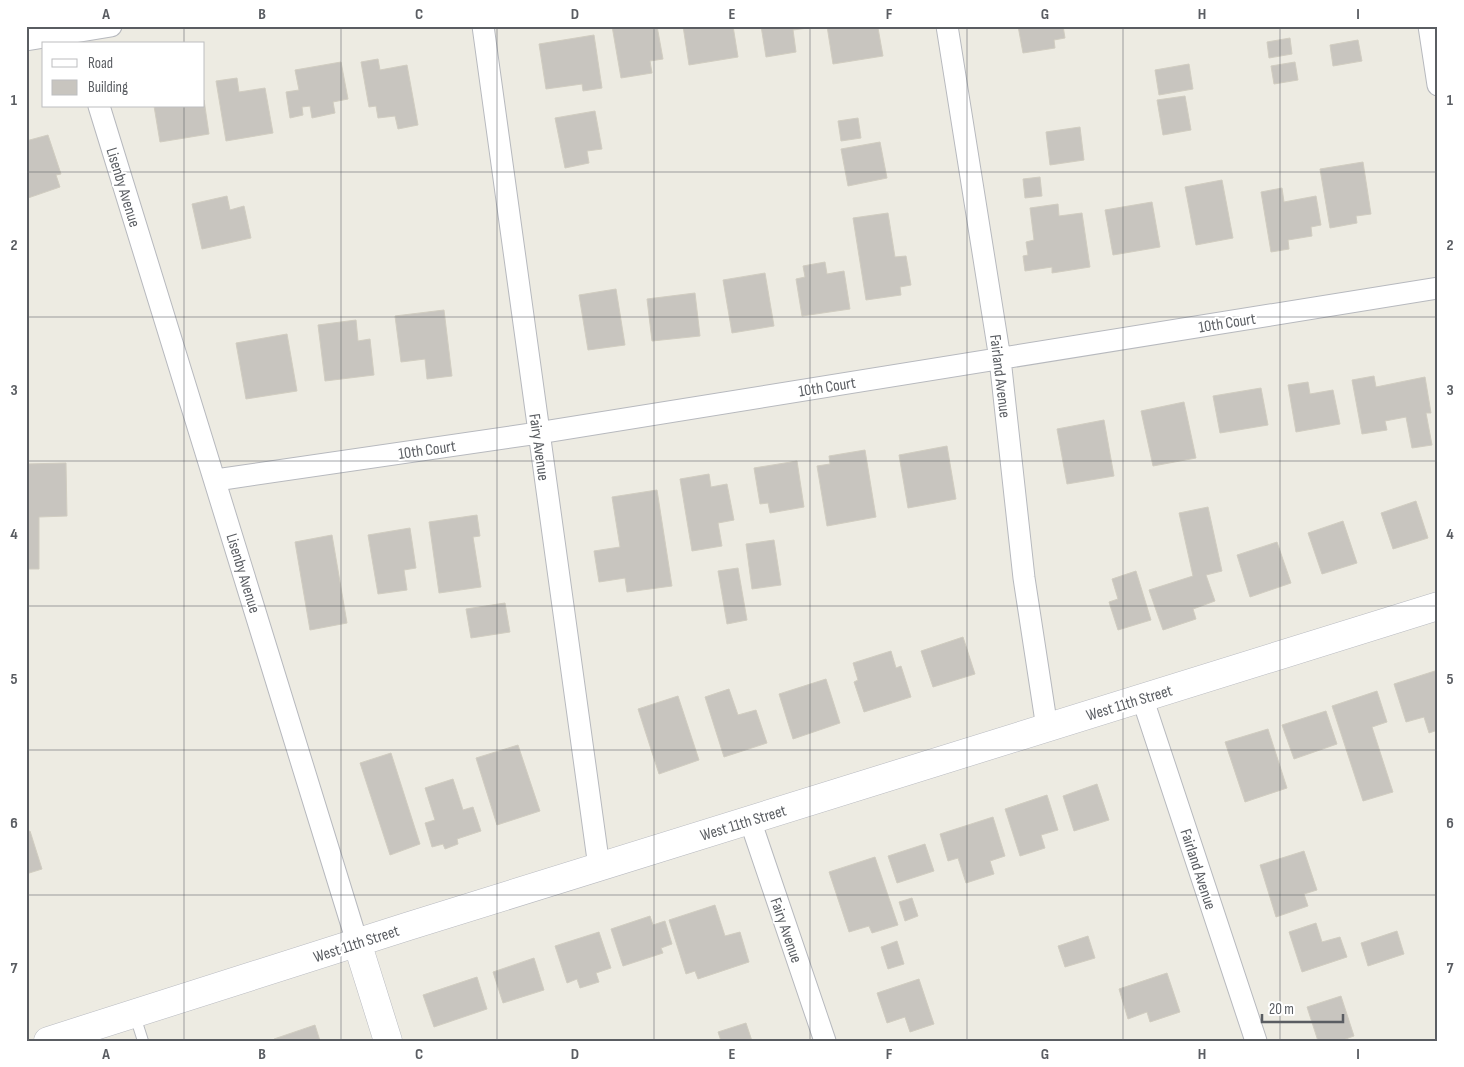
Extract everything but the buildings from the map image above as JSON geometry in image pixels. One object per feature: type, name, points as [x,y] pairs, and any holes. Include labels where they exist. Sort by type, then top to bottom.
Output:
[{"type":"main road","name":"West 11th Street","points":[[48,1041],[357,942],[1438,606]]},
{"type":"main road","name":"Lisenby Avenue","points":[[357,942],[388,1041]]},
{"type":"street","points":[[26,40],[78,38],[111,26]]},
{"type":"street","name":"Fairy Avenue","points":[[483,26],[599,867]]},
{"type":"street","name":"Fairland Avenue","points":[[946,26],[1000,358],[1024,578],[1047,728]]},
{"type":"street","points":[[1429,26],[1438,85]]},
{"type":"street","name":"Lisenby Avenue","points":[[100,108],[216,480],[357,942]]},
{"type":"street","name":"10th Court","points":[[216,480],[538,433],[1438,288]]},
{"type":"street","name":"Fairland Avenue","points":[[1142,698],[1256,1041]]},
{"type":"street","name":"Fairy Avenue","points":[[750,820],[825,1041]]},
{"type":"lane","points":[[134,1014],[143,1041]]}]
